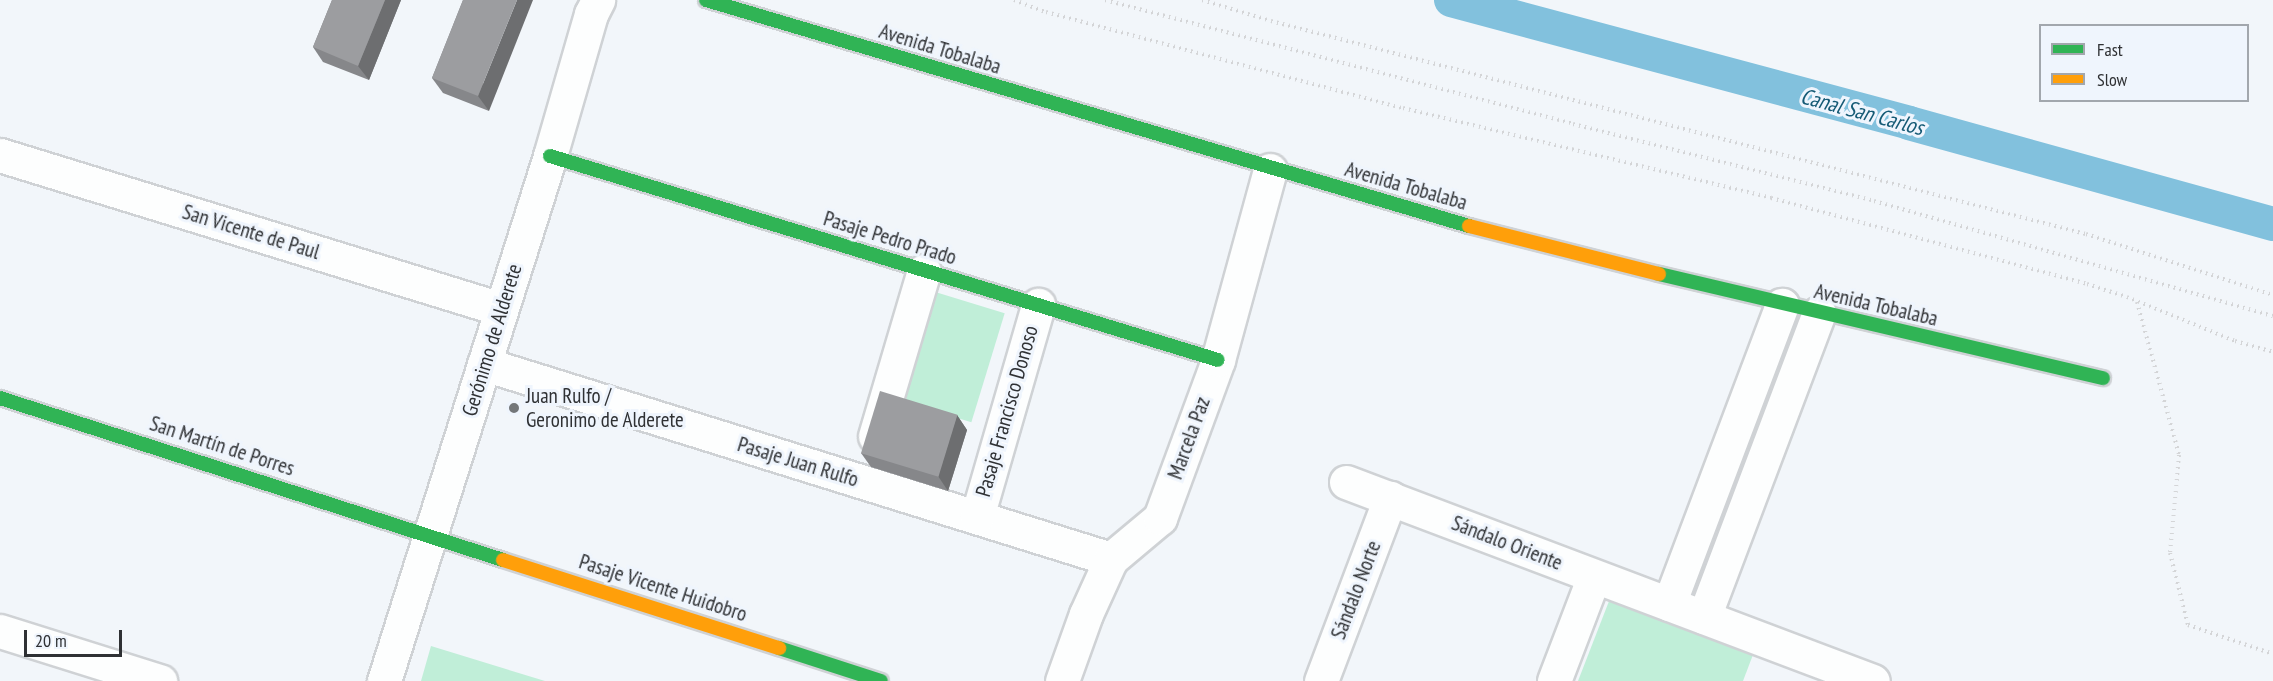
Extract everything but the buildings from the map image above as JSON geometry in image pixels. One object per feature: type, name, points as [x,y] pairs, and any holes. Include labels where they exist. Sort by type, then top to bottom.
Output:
[{"type":"street","name":"Gerónimo de Alderete","points":[[384,681],[550,156],[591,14],[598,0]]},
{"type":"street","name":"Avenida Tobalaba","points":[[706,0],[1436,218],[1819,313],[2103,378]]},
{"type":"street","name":"San Vicente de Paul","points":[[0,155],[501,309]]},
{"type":"street","name":"Pasaje Pedro Prado","points":[[550,156],[1218,360]]},
{"type":"street","name":"Marcela Paz","points":[[1062,681],[1086,614],[1111,559],[1160,518],[1218,360],[1270,170]]},
{"type":"street","points":[[862,482],[924,271]]},
{"type":"street","points":[[1669,604],[1782,304]]},
{"type":"street","name":"Pasaje Francisco Donoso","points":[[977,517],[1038,305]]},
{"type":"street","points":[[1704,617],[1819,313]]},
{"type":"street","name":"Pasaje Juan Rulfo","points":[[484,364],[1111,559]]},
{"type":"street","name":"San Martín de Porres","points":[[0,398],[431,534]]},
{"type":"street","name":"Sándalo Oriente","points":[[1346,482],[1873,681]]},
{"type":"street","name":"Sándalo Norte","points":[[1321,681],[1390,498]]},
{"type":"street","name":"Pasaje Vicente Huidobro","points":[[431,534],[881,681]]},
{"type":"street","points":[[1554,681],[1594,576]]},
{"type":"street","points":[[0,631],[160,681]]},
{"type":"path","points":[[1014,0],[1046,12],[1403,108],[1855,220],[2087,284],[2137,301],[2228,338],[2273,352]]},
{"type":"path","points":[[1105,0],[1874,201],[2273,316]]},
{"type":"path","points":[[1202,0],[1271,21],[2086,234],[2273,295]]},
{"type":"path","points":[[2137,301],[2179,455],[2170,553],[2188,625],[2273,654]]},
{"type":"green space","points":[[932,291],[1005,313],[971,422],[899,400]]},
{"type":"green space","points":[[1611,596],[1754,652],[1743,681],[1578,681]]},
{"type":"green space","points":[[431,646],[545,681],[421,681]]},
{"type":"waterway","name":"Canal San Carlos","points":[[1451,0],[2273,224]]},
{"type":"traffic: fast","points":[[706,0],[1469,226]]},
{"type":"traffic: fast","points":[[550,156],[1218,360]]},
{"type":"traffic: fast","points":[[1659,274],[2103,378]]},
{"type":"traffic: fast","points":[[0,398],[503,560]]},
{"type":"traffic: fast","points":[[779,648],[881,681]]},
{"type":"traffic: slow","points":[[1469,226],[1659,274]]},
{"type":"traffic: slow","points":[[503,560],[779,648]]},
{"type":"place","name":"Juan Rulfo / Geronimo de Alderete","points":[[514,408]]}]
